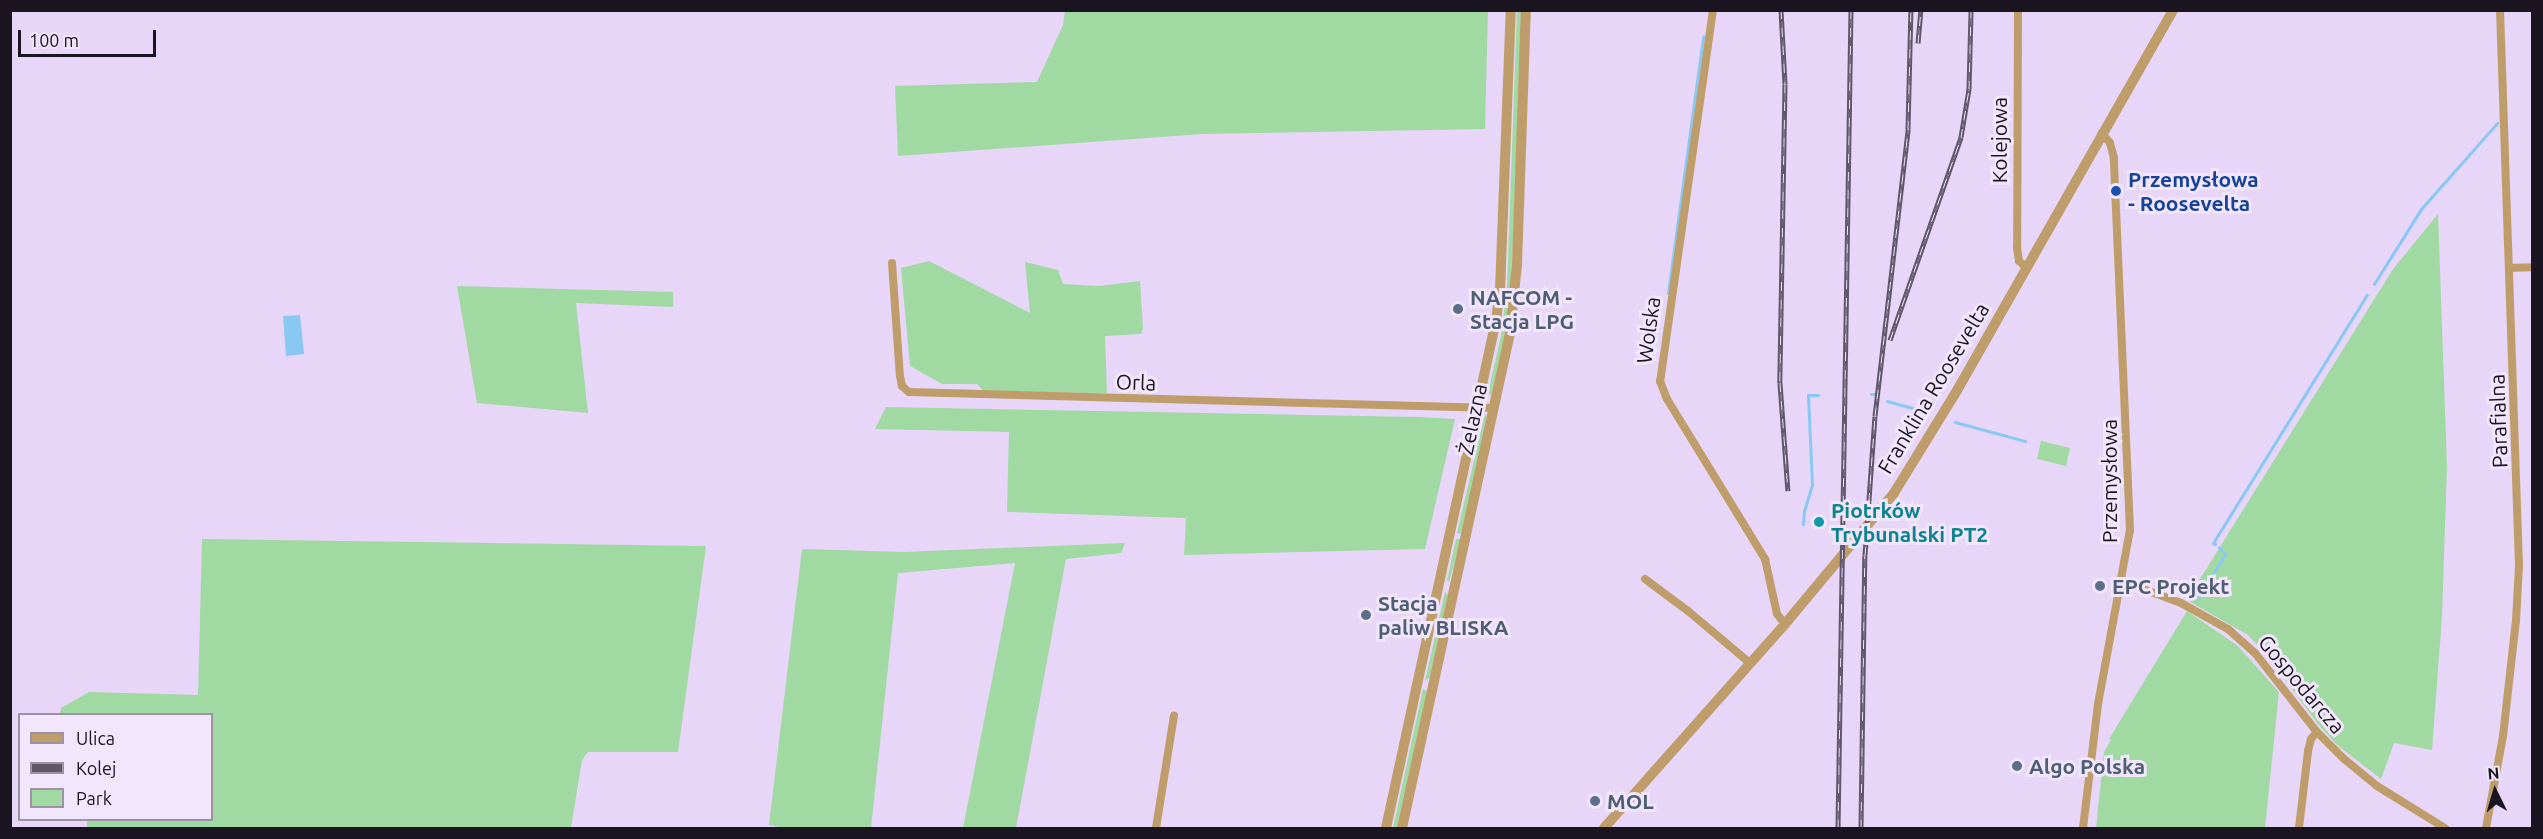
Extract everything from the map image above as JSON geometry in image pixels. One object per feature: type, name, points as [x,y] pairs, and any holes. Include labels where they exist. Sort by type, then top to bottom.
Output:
[{"type":"street","name":"Żelazna","points":[[1386,828],[1478,407],[1500,290],[1511,10]]},
{"type":"street","name":"Żelazna","points":[[1402,828],[1494,408],[1515,300],[1526,10]]},
{"type":"street","name":"Wolska","points":[[1713,10],[1660,369],[1660,383],[1667,399],[1765,559],[1771,578],[1777,614],[1785,624]]},
{"type":"street","name":"Kolejowa","points":[[2018,10],[2017,256],[2026,267]]},
{"type":"street","name":"Parafialna","points":[[2486,828],[2502,736],[2516,621],[2519,565],[2500,10]]},
{"type":"street","name":"Franklina Roosevelta","points":[[1604,828],[1785,624],[1894,493],[1955,394],[2172,11]]},
{"type":"street","name":"Przemysłowa","points":[[2084,828],[2098,704],[2130,530],[2114,158],[2110,143],[2102,133]]},
{"type":"street","name":"Orla","points":[[892,263],[900,376],[902,386],[909,392],[1494,408]]},
{"type":"street","points":[[2509,268],[2532,267]]},
{"type":"street","points":[[1645,579],[1688,611],[1750,663]]},
{"type":"street","name":"Gospodarcza","points":[[2122,581],[2181,603],[2228,629],[2255,653],[2317,732],[2343,758],[2377,786],[2445,828]]},
{"type":"street","points":[[1156,828],[1174,715]]},
{"type":"street","points":[[2299,828],[2308,751],[2311,739],[2317,732]]},
{"type":"green space","points":[[1065,11],[1488,11],[1485,129],[1202,134],[898,156],[895,86],[1037,82],[1063,25]]},
{"type":"green space","points":[[1517,11],[1522,11],[1513,247],[1508,321],[1491,396],[1488,393],[1501,336],[1507,288]]},
{"type":"green space","points":[[2438,214],[2447,466],[2442,617],[2432,750],[2394,743],[2381,779],[2336,744],[2318,724],[2269,658],[2248,635],[2187,600],[2393,269]]},
{"type":"green space","points":[[929,261],[1030,313],[1025,262],[1058,270],[1063,284],[1099,286],[1140,281],[1143,328],[1141,334],[1105,336],[1107,393],[984,392],[977,384],[942,384],[910,366],[901,268]]},
{"type":"green space","points":[[457,286],[673,292],[673,307],[576,303],[588,413],[477,403]]},
{"type":"green space","points":[[886,407],[1455,419],[1425,549],[1184,555],[1186,518],[1007,512],[1009,432],[875,429]]},
{"type":"green space","points":[[1485,414],[1487,417],[1462,534],[1457,533]]},
{"type":"green space","points":[[2041,441],[2070,448],[2066,466],[2037,459]]},
{"type":"green space","points":[[202,539],[706,546],[678,752],[588,752],[582,760],[571,828],[87,828],[87,821],[213,821],[213,713],[60,713],[61,708],[89,692],[198,695]]},
{"type":"green space","points":[[1456,539],[1461,539],[1449,582],[1447,580]]},
{"type":"green space","points":[[1125,543],[1121,553],[1066,559],[1016,828],[963,828],[1015,563],[898,573],[871,828],[785,828],[769,825],[802,549],[903,552]]},
{"type":"green space","points":[[1445,592],[1448,595],[1430,677],[1425,681]]},
{"type":"green space","points":[[2187,611],[2238,646],[2279,692],[2265,828],[2096,828],[2104,752],[2111,740],[2109,739]]},
{"type":"green space","points":[[1423,689],[1427,691],[1397,828],[1393,828]]},
{"type":"water","points":[[300,315],[304,354],[286,356],[283,316]]},
{"type":"waterway","points":[[1668,293],[1703,36]]},
{"type":"waterway","points":[[2374,284],[2421,209],[2497,123]]},
{"type":"waterway","points":[[2215,544],[2213,543],[2367,295]]},
{"type":"waterway","points":[[1803,524],[1804,511],[1812,484],[1808,395],[1818,395]]},
{"type":"waterway","points":[[1887,401],[1927,412]]},
{"type":"waterway","points":[[1955,422],[2025,441]]},
{"type":"waterway","points":[[2199,598],[2225,554],[2219,547]]},
{"type":"railway","points":[[1781,10],[1785,84],[1780,383],[1788,491]]},
{"type":"railway","points":[[1838,828],[1851,10]]},
{"type":"railway","points":[[1861,828],[1865,555],[1875,416],[1908,129],[1911,10]]},
{"type":"railway","points":[[1918,43],[1921,10]]},
{"type":"railway","points":[[1890,340],[1961,137],[1969,89],[1971,10]]},
{"type":"place","name":"Przemysłowa - Roosevelta","points":[[2116,191]]},
{"type":"place","name":"NAFCOM - Stacja LPG","points":[[1458,309]]},
{"type":"place","name":"Piotrków Trybunalski PT2","points":[[1819,522]]},
{"type":"place","name":"EPC Projekt","points":[[2100,586]]},
{"type":"place","name":"Stacja paliw BLISKA","points":[[1366,615]]},
{"type":"place","name":"Algo Polska","points":[[2017,766]]},
{"type":"place","name":"MOL","points":[[1595,801]]}]
